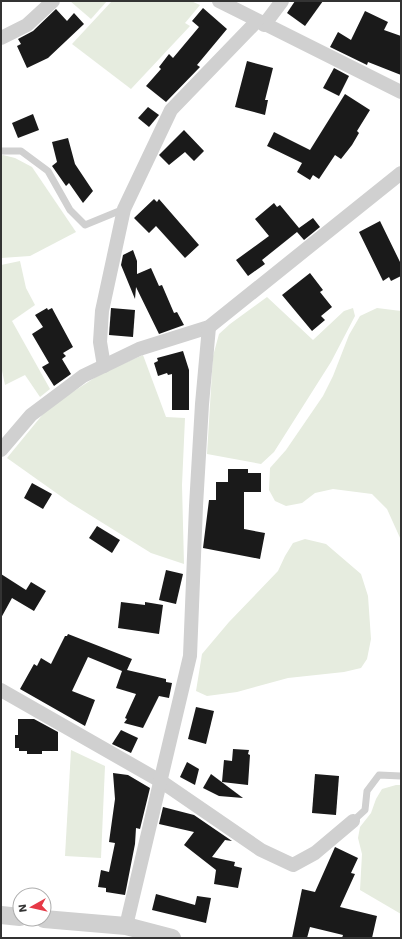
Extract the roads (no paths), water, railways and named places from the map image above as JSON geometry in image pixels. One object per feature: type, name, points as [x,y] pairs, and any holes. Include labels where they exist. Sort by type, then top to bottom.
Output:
[{"type":"street","points":[[1,38],[27,25],[53,1]]},
{"type":"street","points":[[219,1],[260,23],[401,92]]},
{"type":"street","points":[[104,366],[100,342],[102,311],[124,209],[171,110],[282,1]]},
{"type":"street","points":[[1,450],[31,415],[84,376],[139,349],[209,327],[401,173]]},
{"type":"street","points":[[125,932],[162,782],[190,656],[196,506],[202,404],[209,327]]},
{"type":"street","points":[[1,690],[162,782],[261,850],[293,865],[315,853],[353,821]]},
{"type":"street","points":[[1,915],[12,916]]},
{"type":"street","points":[[52,920],[172,938]]},
{"type":"lane","points":[[1,151],[20,151],[48,171],[70,210],[85,225],[124,209]]},
{"type":"lane","points":[[353,821],[365,810],[367,791],[379,775],[401,776]]}]
